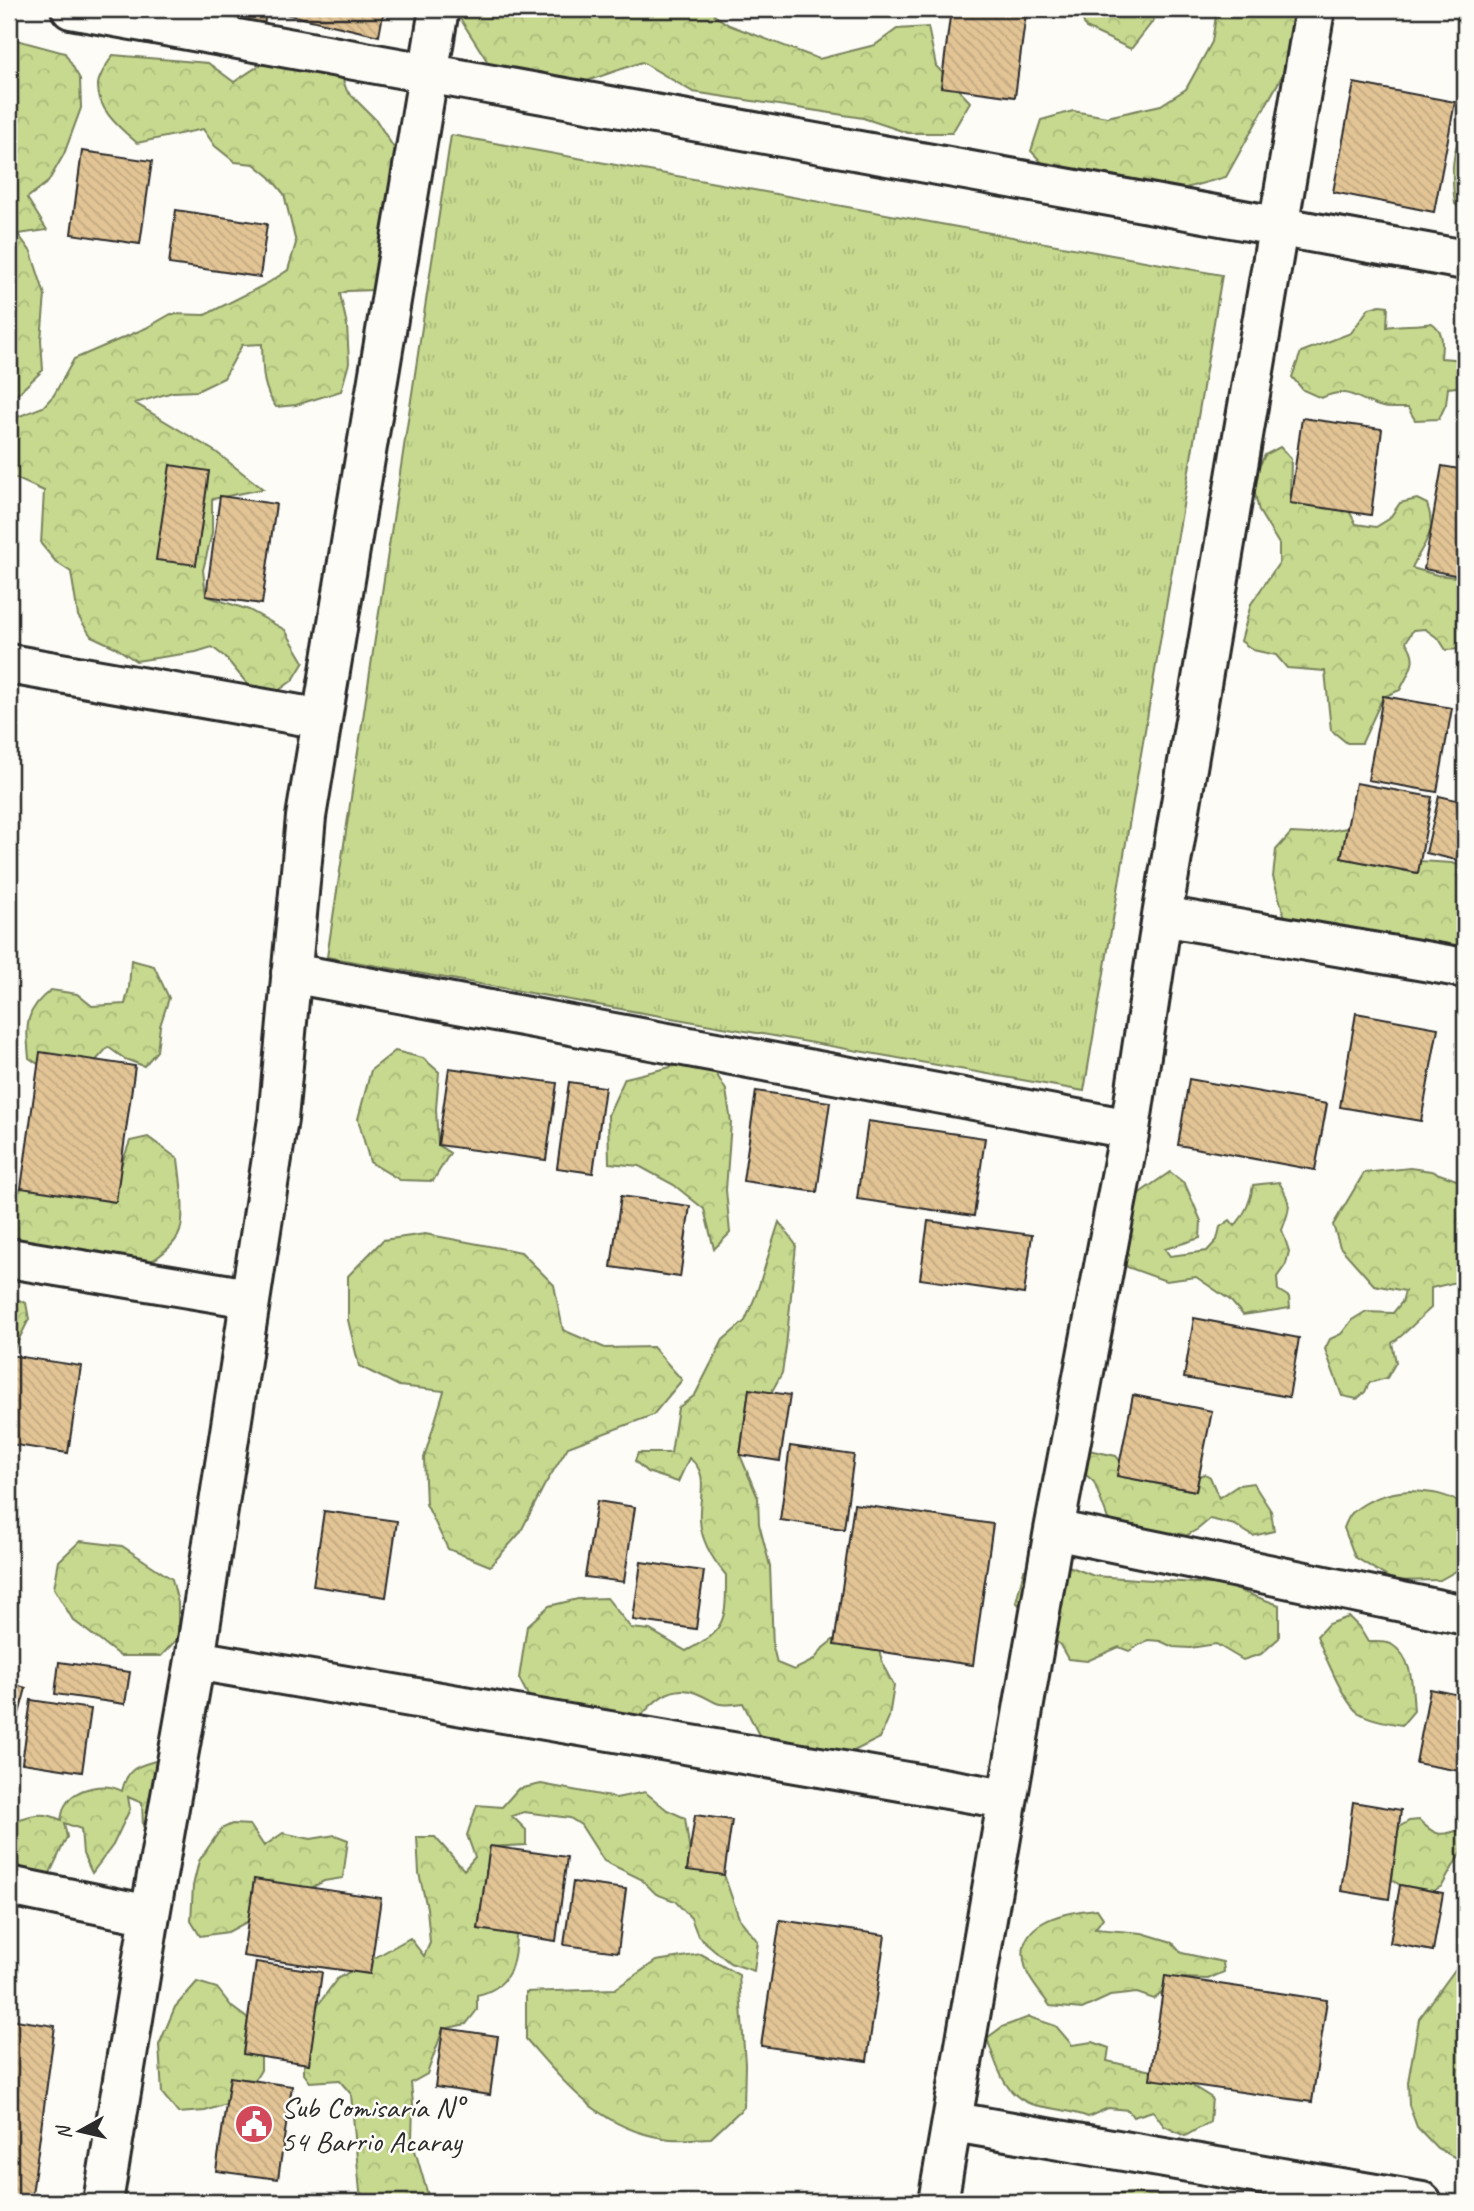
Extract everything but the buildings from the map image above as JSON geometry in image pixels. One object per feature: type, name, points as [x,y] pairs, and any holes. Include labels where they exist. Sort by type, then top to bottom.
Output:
[{"type":"street","points":[[71,9],[1465,260]]},
{"type":"street","points":[[103,2202],[149,1915],[195,1660],[278,1119],[306,817],[439,9]]},
{"type":"street","points":[[938,2202],[954,2122],[1006,1799],[1054,1530],[1130,1129],[1162,916],[1315,9]]},
{"type":"street","points":[[9,664],[322,719]]},
{"type":"street","points":[[1162,916],[1465,968]]},
{"type":"street","points":[[292,973],[1130,1129]]},
{"type":"street","points":[[9,1258],[249,1298]]},
{"type":"street","points":[[1054,1530],[1465,1615]]},
{"type":"street","points":[[195,1660],[1006,1799]]},
{"type":"street","points":[[9,1886],[149,1915]]},
{"type":"street","points":[[954,2122],[1422,2202]]},
{"type":"green space","points":[[461,9],[715,9],[714,15],[729,25],[819,59],[875,45],[897,29],[928,27],[936,66],[970,102],[952,133],[908,133],[863,118],[693,92],[642,62],[546,95],[491,67],[461,20]]},
{"type":"green space","points":[[1078,9],[1155,9],[1153,21],[1131,49],[1086,28]]},
{"type":"green space","points":[[1217,9],[1305,9],[1287,67],[1226,177],[1182,189],[1138,186],[1079,171],[1048,169],[1031,151],[1041,120],[1073,111],[1107,117],[1161,105],[1186,89],[1212,42]]},
{"type":"green space","points":[[9,38],[65,53],[80,79],[81,108],[64,154],[48,182],[27,198],[47,230],[18,234],[31,252],[45,295],[41,340],[43,370],[9,402]]},
{"type":"green space","points":[[278,53],[339,69],[347,91],[376,120],[394,148],[399,183],[374,290],[347,291],[340,294],[347,325],[349,363],[341,391],[296,405],[276,407],[265,384],[262,344],[242,345],[224,378],[197,391],[173,392],[135,403],[216,452],[263,489],[212,499],[212,533],[203,570],[206,596],[249,610],[285,630],[304,662],[293,680],[278,691],[250,687],[225,657],[212,647],[136,661],[91,636],[78,616],[71,572],[56,562],[41,544],[44,491],[13,477],[9,469],[9,429],[17,417],[43,407],[54,395],[74,359],[146,328],[171,314],[205,315],[288,270],[296,243],[284,194],[270,177],[254,164],[235,162],[215,146],[203,129],[137,143],[105,110],[98,85],[101,74],[113,55],[208,63],[234,82]]},
{"type":"green space","points":[[1465,124],[1465,211],[1455,204],[1453,173],[1457,144]]},
{"type":"green space","points":[[451,135],[1222,275],[1084,1091],[327,957]]},
{"type":"green space","points":[[1388,306],[1387,327],[1432,323],[1441,335],[1441,358],[1465,360],[1465,386],[1448,388],[1446,404],[1439,419],[1415,420],[1408,408],[1382,407],[1351,394],[1338,393],[1321,398],[1303,390],[1292,377],[1301,352],[1351,333],[1369,308]]},
{"type":"green space","points":[[1280,447],[1291,459],[1290,503],[1349,511],[1356,524],[1376,527],[1389,519],[1400,503],[1417,499],[1427,504],[1431,523],[1428,538],[1412,568],[1437,575],[1465,578],[1465,646],[1461,649],[1446,650],[1439,639],[1425,629],[1413,630],[1406,642],[1413,661],[1410,671],[1400,690],[1383,697],[1362,743],[1347,743],[1331,730],[1325,671],[1287,668],[1276,655],[1253,650],[1241,641],[1251,604],[1279,563],[1279,544],[1259,511],[1252,481],[1265,455]]},
{"type":"green space","points":[[1347,828],[1341,858],[1417,873],[1420,861],[1452,863],[1465,867],[1465,965],[1360,938],[1332,924],[1288,928],[1273,877],[1276,850],[1291,833],[1310,834]]},
{"type":"green space","points":[[131,960],[154,966],[169,998],[160,1026],[157,1051],[144,1066],[125,1059],[108,1047],[81,1077],[59,1078],[29,1058],[29,1020],[31,1012],[42,997],[51,990],[77,994],[92,1006],[125,1004]]},
{"type":"green space","points":[[395,1051],[423,1058],[439,1072],[436,1109],[438,1145],[450,1153],[433,1181],[400,1180],[370,1162],[358,1119],[371,1070]]},
{"type":"green space","points":[[679,1065],[711,1065],[726,1090],[731,1122],[726,1190],[730,1233],[714,1249],[704,1209],[674,1185],[639,1166],[609,1163],[608,1115],[625,1078]]},
{"type":"green space","points":[[148,1137],[178,1159],[181,1187],[181,1229],[170,1247],[159,1256],[136,1272],[56,1246],[9,1239],[16,1196],[21,1188],[121,1166],[130,1141]]},
{"type":"green space","points":[[1410,1168],[1431,1171],[1465,1183],[1465,1280],[1431,1288],[1431,1308],[1392,1343],[1396,1362],[1387,1378],[1369,1383],[1365,1392],[1357,1399],[1342,1396],[1325,1349],[1330,1339],[1341,1334],[1352,1320],[1365,1312],[1393,1313],[1402,1302],[1405,1291],[1374,1285],[1340,1247],[1333,1225],[1364,1173]]},
{"type":"green space","points":[[1170,1172],[1185,1184],[1201,1221],[1200,1238],[1165,1249],[1170,1256],[1207,1251],[1217,1240],[1220,1227],[1230,1220],[1235,1226],[1239,1221],[1247,1207],[1253,1185],[1279,1182],[1289,1206],[1282,1230],[1289,1251],[1286,1264],[1277,1277],[1278,1290],[1289,1297],[1290,1308],[1243,1315],[1230,1300],[1196,1277],[1166,1281],[1127,1267],[1113,1251],[1108,1226],[1138,1194]]},
{"type":"green space","points":[[779,1222],[796,1245],[782,1373],[771,1393],[749,1390],[740,1455],[758,1498],[759,1524],[770,1566],[773,1647],[777,1663],[794,1670],[814,1660],[823,1648],[844,1631],[875,1639],[894,1686],[889,1717],[880,1738],[846,1755],[762,1741],[743,1703],[721,1704],[686,1690],[668,1693],[660,1698],[632,1726],[535,1709],[519,1678],[527,1626],[549,1606],[578,1599],[607,1598],[631,1628],[650,1630],[686,1651],[710,1636],[721,1622],[726,1602],[726,1575],[712,1556],[703,1535],[700,1520],[700,1471],[689,1458],[678,1482],[647,1472],[635,1461],[638,1453],[671,1453],[678,1408],[695,1395],[723,1340],[745,1321]]},
{"type":"green space","points":[[425,1234],[521,1252],[554,1285],[563,1330],[605,1348],[653,1347],[682,1380],[653,1415],[568,1447],[520,1533],[490,1566],[448,1549],[426,1504],[424,1458],[444,1391],[399,1386],[359,1366],[348,1320],[348,1276],[383,1240]]},
{"type":"green space","points":[[9,1296],[26,1303],[29,1319],[9,1359]]},
{"type":"green space","points":[[1079,1448],[1116,1456],[1120,1461],[1118,1476],[1196,1491],[1199,1476],[1205,1474],[1210,1477],[1219,1498],[1239,1485],[1253,1483],[1271,1511],[1274,1531],[1253,1536],[1235,1525],[1210,1519],[1166,1547],[1117,1534],[1108,1519],[1094,1482],[1073,1463]]},
{"type":"green space","points":[[1409,1491],[1446,1496],[1465,1507],[1465,1566],[1440,1580],[1394,1581],[1355,1557],[1344,1528],[1347,1520],[1358,1508],[1372,1500]]},
{"type":"green space","points":[[80,1541],[122,1546],[172,1579],[178,1603],[178,1638],[161,1656],[120,1656],[73,1620],[54,1588],[59,1561]]},
{"type":"green space","points":[[1061,1563],[1094,1576],[1224,1585],[1279,1605],[1279,1638],[1261,1654],[1243,1660],[1216,1644],[1190,1648],[1173,1647],[1160,1641],[1148,1640],[1129,1651],[1119,1647],[1087,1661],[1068,1659],[1060,1645],[1016,1602],[1024,1570]]},
{"type":"green space","points":[[1349,1617],[1368,1642],[1391,1644],[1399,1650],[1408,1665],[1414,1711],[1402,1725],[1359,1713],[1347,1700],[1335,1678],[1317,1636],[1328,1624]]},
{"type":"green space","points":[[162,1759],[154,1846],[143,1826],[142,1803],[128,1797],[130,1809],[113,1845],[92,1873],[83,1854],[81,1829],[64,1823],[67,1837],[50,1873],[29,1901],[19,1881],[18,1857],[9,1854],[9,1823],[41,1815],[61,1820],[65,1806],[77,1794],[100,1787],[122,1791],[131,1771]]},
{"type":"green space","points":[[541,1784],[616,1798],[645,1792],[667,1810],[685,1818],[690,1853],[688,1869],[724,1875],[739,1918],[758,1942],[754,1971],[730,1963],[698,1936],[691,1918],[675,1901],[656,1894],[641,1879],[604,1861],[581,1825],[570,1818],[524,1812],[512,1816],[526,1830],[526,1845],[490,1847],[478,1929],[516,1935],[512,1965],[504,1981],[497,1987],[477,1995],[477,2010],[466,2024],[443,2029],[427,2074],[411,2083],[412,2140],[428,2195],[423,2202],[378,2202],[360,2192],[351,2094],[339,2080],[310,2082],[304,2074],[304,2024],[337,1979],[410,1938],[424,1956],[430,1943],[427,1908],[419,1873],[417,1837],[435,1837],[464,1870],[475,1857],[467,1835],[477,1805],[502,1807],[518,1789]]},
{"type":"green space","points":[[1465,1819],[1465,1845],[1442,1886],[1433,1891],[1400,1885],[1392,1880],[1399,1827],[1409,1821],[1419,1820],[1434,1832],[1443,1834],[1462,1829]]},
{"type":"green space","points":[[232,1824],[250,1825],[264,1846],[283,1833],[311,1839],[335,1835],[348,1840],[343,1878],[324,1881],[228,1932],[200,1936],[191,1921],[193,1886],[199,1861],[221,1829]]},
{"type":"green space","points":[[1097,1909],[1103,1918],[1095,1929],[1142,1933],[1172,1942],[1182,1953],[1223,1962],[1224,1972],[1208,1979],[1181,1978],[1154,1999],[1137,1993],[1110,1996],[1082,2009],[1050,2006],[1026,1969],[1023,1953],[1026,1940],[1033,1930],[1056,1917]]},
{"type":"green space","points":[[701,1954],[739,1975],[745,2064],[744,2107],[711,2138],[669,2139],[640,2133],[620,2125],[586,2102],[526,2039],[526,1992],[615,1989],[656,1961]]},
{"type":"green space","points":[[1465,1956],[1465,2157],[1456,2158],[1437,2148],[1417,2127],[1409,2105],[1408,2082],[1419,2019]]},
{"type":"green space","points":[[197,1982],[217,1988],[232,2007],[248,2019],[243,2054],[261,2056],[261,2070],[255,2080],[230,2078],[226,2104],[205,2111],[178,2113],[162,2093],[159,2045],[175,2007]]},
{"type":"green space","points":[[1029,2017],[1056,2026],[1072,2045],[1093,2042],[1109,2048],[1107,2061],[1178,2077],[1212,2098],[1210,2122],[1185,2136],[1164,2126],[1153,2111],[1133,2117],[1128,2110],[1108,2108],[1088,2117],[1024,2101],[1003,2079],[987,2038],[1002,2027]]},
{"type":"green space","points":[[1134,2193],[1184,2197],[1201,2202],[1097,2202],[1108,2195]]},
{"type":"place","name":"Sub Comisaría N° 54 Barrio Acaray","points":[[254,2124]]}]
